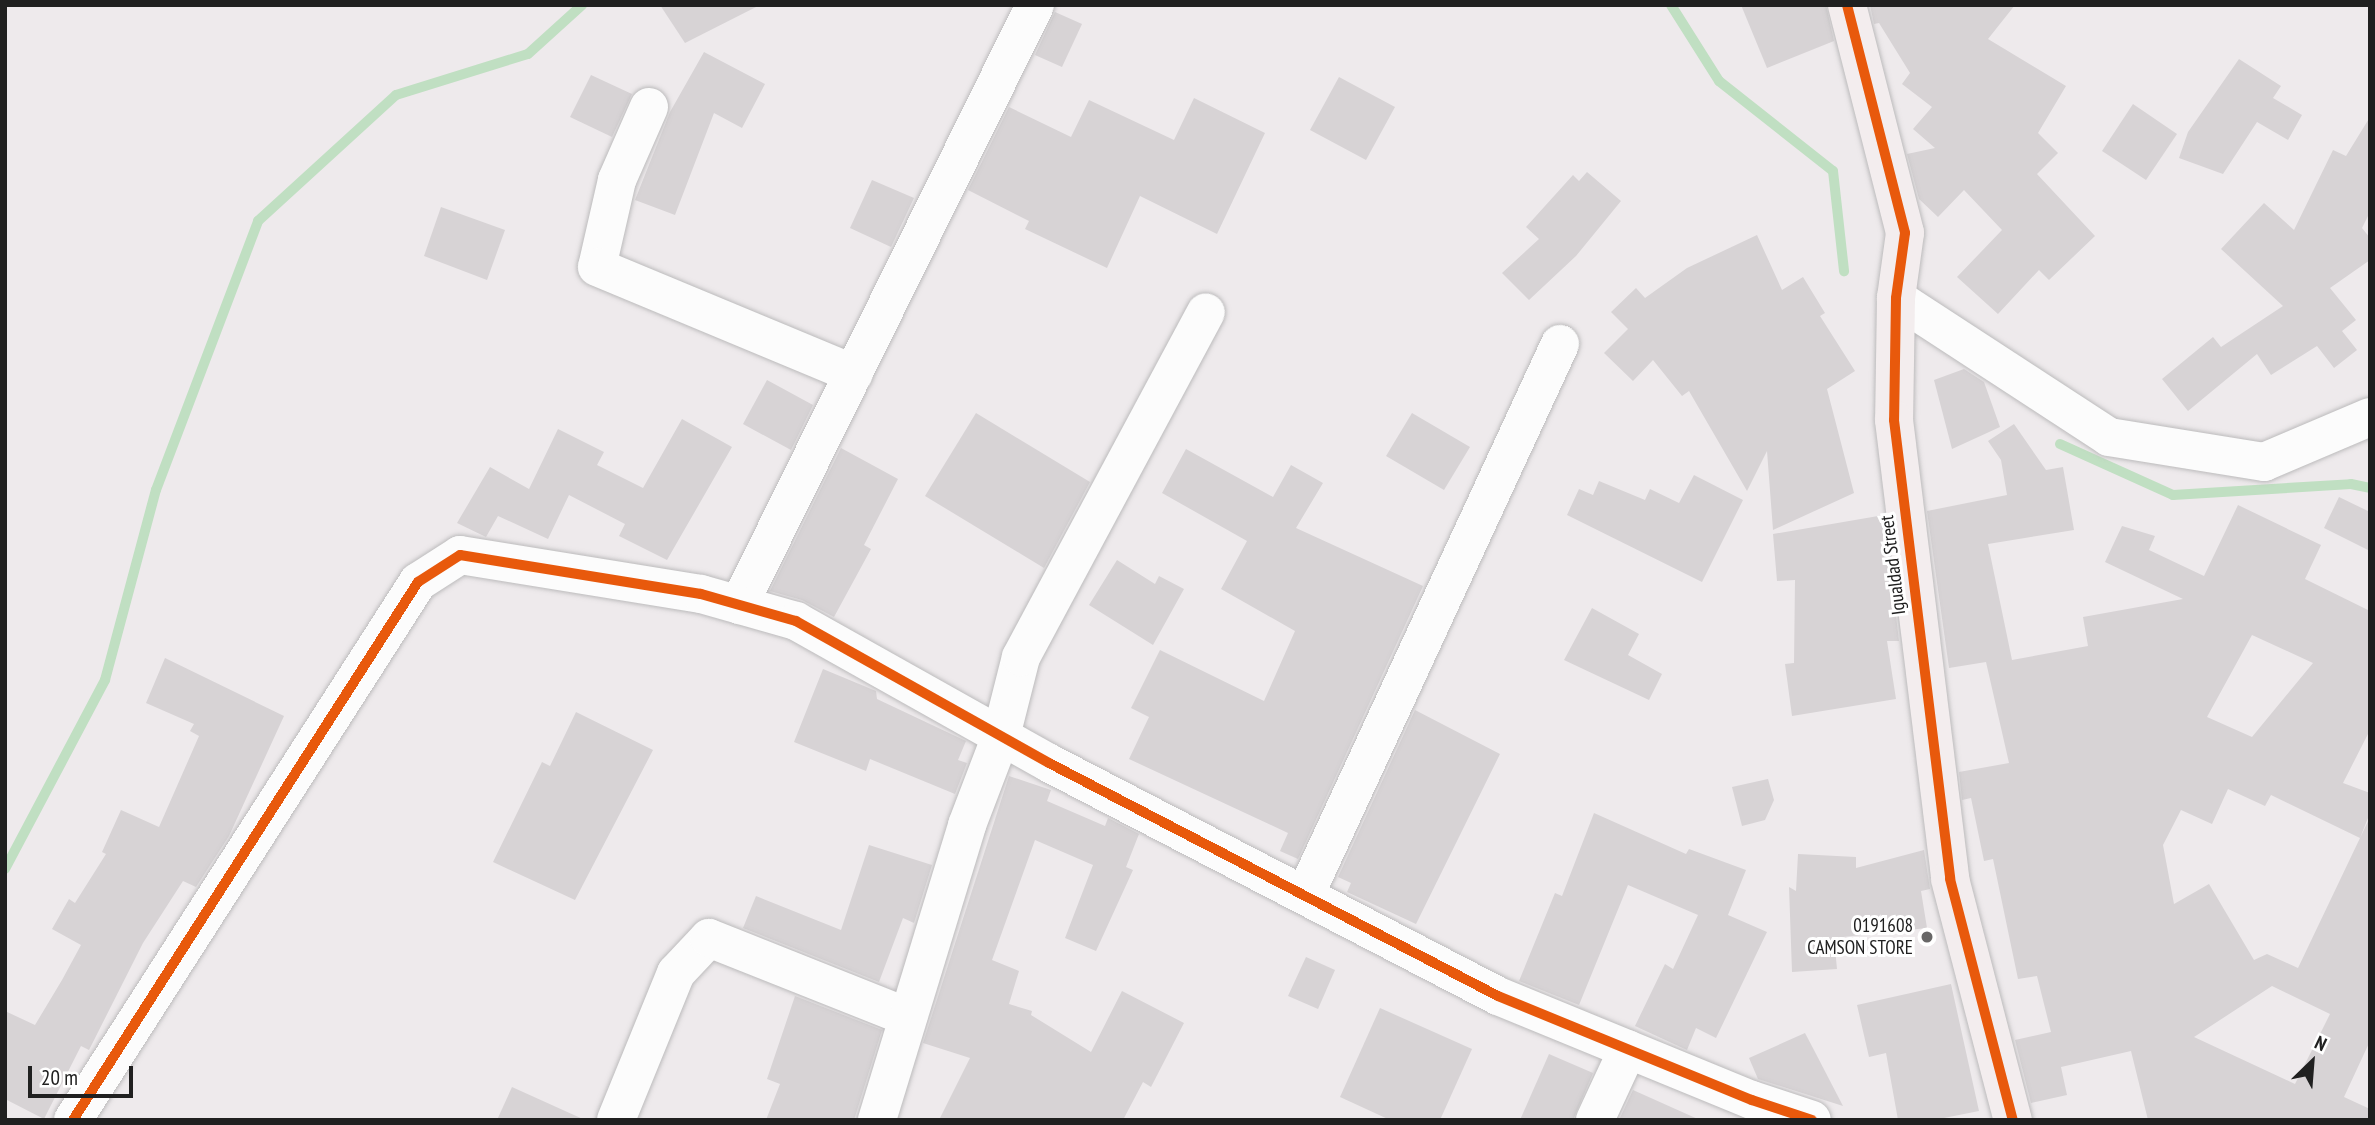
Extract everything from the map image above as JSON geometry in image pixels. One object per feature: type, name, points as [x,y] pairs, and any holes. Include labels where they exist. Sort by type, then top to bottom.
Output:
[{"type":"street","points":[[739,605],[1035,5]]},
{"type":"street","name":"Igualdad Street","points":[[1847,5],[1905,233],[1896,298],[1894,420],[1950,879],[2013,1120]]},
{"type":"street","points":[[649,107],[617,180],[597,267],[854,374]]},
{"type":"street","points":[[1896,298],[2109,437],[2264,462],[2370,417]]},
{"type":"street","points":[[877,1120],[967,825],[1001,736],[1021,657],[1206,312]]},
{"type":"street","points":[[1306,893],[1560,344]]},
{"type":"street","points":[[73,1120],[418,582],[460,555],[701,594],[796,621],[1001,736],[1306,893],[1498,996],[1807,1119]]},
{"type":"street","points":[[616,1120],[676,973],[709,938],[908,1017]]},
{"type":"street","points":[[1595,1120],[1628,1049]]},
{"type":"building","points":[[660,5],[760,5],[685,43]]},
{"type":"building","points":[[1741,5],[1826,5],[1834,41],[1767,68]]},
{"type":"building","points":[[1870,5],[2015,5],[1988,39],[2066,86],[2038,133],[2058,153],[2037,174],[2095,236],[2049,280],[2039,270],[1998,314],[1957,277],[2002,230],[1964,190],[1938,217],[1919,199],[1907,154],[1935,148],[1913,129],[1932,107],[1902,84],[1910,73],[1879,23],[1874,24]]},
{"type":"building","points":[[1055,12],[1082,24],[1062,67],[1035,55]]},
{"type":"building","points":[[704,52],[765,84],[742,128],[714,113],[675,215],[635,200],[670,112]]},
{"type":"building","points":[[2239,59],[2281,86],[2273,98],[2302,115],[2288,140],[2257,122],[2223,174],[2179,158],[2188,132]]},
{"type":"building","points":[[591,75],[632,94],[612,137],[570,117]]},
{"type":"building","points":[[1339,77],[1395,107],[1366,160],[1310,130]]},
{"type":"building","points":[[1194,98],[1265,133],[1217,234],[1140,196],[1107,268],[1025,229],[1029,221],[968,190],[1009,107],[1071,137],[1089,100],[1174,140]]},
{"type":"building","points":[[2133,104],[2177,134],[2146,180],[2102,151]]},
{"type":"building","points":[[2370,117],[2370,212],[2362,228],[2370,238],[2370,260],[2330,288],[2356,320],[2342,331],[2357,350],[2334,368],[2317,346],[2271,375],[2257,354],[2188,411],[2162,379],[2213,337],[2221,347],[2283,306],[2221,249],[2264,203],[2294,230],[2333,150],[2346,156]]},
{"type":"building","points":[[1587,172],[1621,201],[1576,256],[1529,300],[1502,273],[1539,239],[1526,227],[1573,175],[1579,181]]},
{"type":"building","points":[[872,180],[914,198],[891,247],[850,228]]},
{"type":"building","points":[[441,207],[505,230],[487,280],[424,256]]},
{"type":"building","points":[[1757,235],[1782,290],[1803,277],[1825,313],[1820,316],[1855,371],[1827,389],[1854,493],[1773,530],[1767,451],[1747,491],[1689,391],[1682,396],[1653,360],[1633,381],[1604,353],[1628,329],[1611,312],[1636,288],[1645,298],[1687,268]]},
{"type":"building","points":[[1964,369],[1984,382],[2000,427],[1952,449],[1934,380]]},
{"type":"building","points":[[767,380],[813,405],[791,450],[743,424]]},
{"type":"building","points":[[976,413],[1090,482],[1044,568],[925,496]]},
{"type":"building","points":[[1412,413],[1470,447],[1444,490],[1386,456]]},
{"type":"building","points":[[682,419],[732,447],[667,560],[619,536],[625,524],[569,495],[548,539],[498,516],[486,537],[457,523],[490,467],[529,489],[558,429],[604,452],[597,465],[643,488]]},
{"type":"building","points":[[2014,424],[2046,470],[2063,467],[2074,530],[1988,544],[2012,660],[2088,646],[2083,617],[2183,599],[2105,562],[2122,526],[2155,536],[2149,550],[2204,576],[2238,505],[2321,545],[2305,579],[2370,611],[2370,730],[2343,783],[2370,793],[2370,813],[2360,838],[2370,817],[2370,1041],[2344,1097],[2370,1109],[2370,1120],[2148,1120],[2131,1051],[2061,1067],[2067,1095],[2031,1103],[2015,1040],[2051,1032],[2037,976],[2018,979],[1993,859],[1984,861],[1971,798],[1962,800],[1959,772],[2009,763],[1986,662],[1949,668],[1927,511],[2007,495],[2001,460],[1988,441]],"holes":[[[2252,635],[2313,663],[2252,737],[2207,717]],[[2228,789],[2265,806],[2271,795],[2360,838],[2298,968],[2267,954],[2254,960],[2209,884],[2174,904],[2163,845],[2181,810],[2212,824]],[[2272,986],[2330,1014],[2295,1084],[2194,1037]]]},
{"type":"building","points":[[841,448],[898,479],[864,545],[871,549],[834,617],[802,600],[770,591]]},
{"type":"building","points":[[1186,449],[1273,497],[1291,465],[1323,483],[1296,528],[1423,586],[1298,859],[1280,851],[1288,833],[1129,759],[1149,717],[1131,708],[1160,650],[1264,701],[1295,631],[1221,589],[1247,541],[1162,493]]},
{"type":"building","points":[[1694,475],[1743,500],[1702,582],[1567,515],[1579,489],[1593,495],[1599,481],[1645,500],[1650,489],[1679,503]]},
{"type":"building","points":[[2339,497],[2370,512],[2370,551],[2324,528]]},
{"type":"building","points":[[1884,515],[1899,641],[1887,641],[1896,699],[1792,716],[1785,664],[1794,663],[1795,580],[1777,581],[1773,534]]},
{"type":"building","points":[[1117,560],[1155,584],[1159,576],[1184,589],[1153,645],[1089,605]]},
{"type":"building","points":[[1592,608],[1639,634],[1628,655],[1662,674],[1649,700],[1564,660]]},
{"type":"building","points":[[165,658],[284,716],[229,836],[196,887],[183,881],[143,943],[89,1050],[81,1046],[44,1119],[5,1099],[5,1011],[35,1025],[62,980],[81,945],[52,929],[69,899],[75,903],[106,854],[102,852],[121,810],[159,827],[199,736],[190,731],[194,724],[146,703]]},
{"type":"building","points":[[823,669],[876,691],[877,699],[966,741],[958,760],[967,763],[955,794],[870,759],[866,771],[794,742]]},
{"type":"building","points":[[1415,710],[1500,754],[1416,924],[1347,892],[1351,883],[1338,877]]},
{"type":"building","points":[[576,712],[653,750],[575,900],[493,862],[542,762],[550,766]]},
{"type":"building","points":[[1009,776],[1051,790],[1047,801],[1105,826],[1108,818],[1139,834],[1126,867],[1133,870],[1096,951],[1065,938],[1093,865],[1035,840],[992,960],[1019,971],[1009,1004],[1032,1011],[1031,1015],[1091,1052],[1122,991],[1184,1023],[1151,1087],[1143,1082],[1123,1120],[939,1120],[970,1058],[923,1043]]},
{"type":"building","points":[[1768,779],[1774,800],[1765,820],[1742,826],[1732,787]]},
{"type":"building","points":[[1594,813],[1686,854],[1689,849],[1746,870],[1728,915],[1767,932],[1716,1038],[1696,1028],[1687,1050],[1635,1026],[1665,964],[1673,969],[1698,915],[1628,885],[1579,1005],[1519,981],[1555,893],[1562,896]]},
{"type":"building","points":[[869,845],[932,865],[914,923],[903,918],[879,982],[743,928],[756,896],[841,930]]},
{"type":"building","points":[[1924,850],[1930,889],[1921,891],[1927,928],[1834,938],[1837,969],[1792,972],[1789,887],[1796,891],[1798,854],[1856,857],[1856,868]]},
{"type":"building","points":[[1306,957],[1335,970],[1318,1009],[1288,996]]},
{"type":"building","points":[[1951,984],[1979,1111],[1934,1120],[1898,1120],[1886,1053],[1869,1057],[1857,1005]]},
{"type":"building","points":[[795,996],[882,1030],[854,1120],[766,1120],[780,1084],[767,1079]]},
{"type":"building","points":[[1380,1008],[1472,1049],[1440,1120],[1390,1120],[1340,1097]]},
{"type":"building","points":[[1805,1033],[1843,1106],[1758,1079],[1749,1058]]},
{"type":"building","points":[[1549,1054],[1593,1073],[1573,1120],[1520,1120]]},
{"type":"building","points":[[512,1087],[585,1120],[497,1120]]},
{"type":"building","points":[[1633,1090],[1700,1120],[1619,1120]]},
{"type":"waterway","points":[[5,869],[105,680],[156,490],[258,221],[396,95],[528,54],[582,5]]},
{"type":"waterway","points":[[1671,5],[1719,81],[1833,171],[1844,271]]},
{"type":"waterway","points":[[2060,444],[2173,495],[2351,484],[2370,488]]},
{"type":"cycle path","points":[[1847,5],[1905,233],[1896,298],[1894,420],[1950,879],[2013,1120]]},
{"type":"cycle path","points":[[73,1120],[418,582],[460,555],[701,594],[796,621],[1049,763],[1498,996],[1752,1100],[1812,1120]]},
{"type":"place","name":"0191608 CAMSON STORE","points":[[1927,937]]}]
